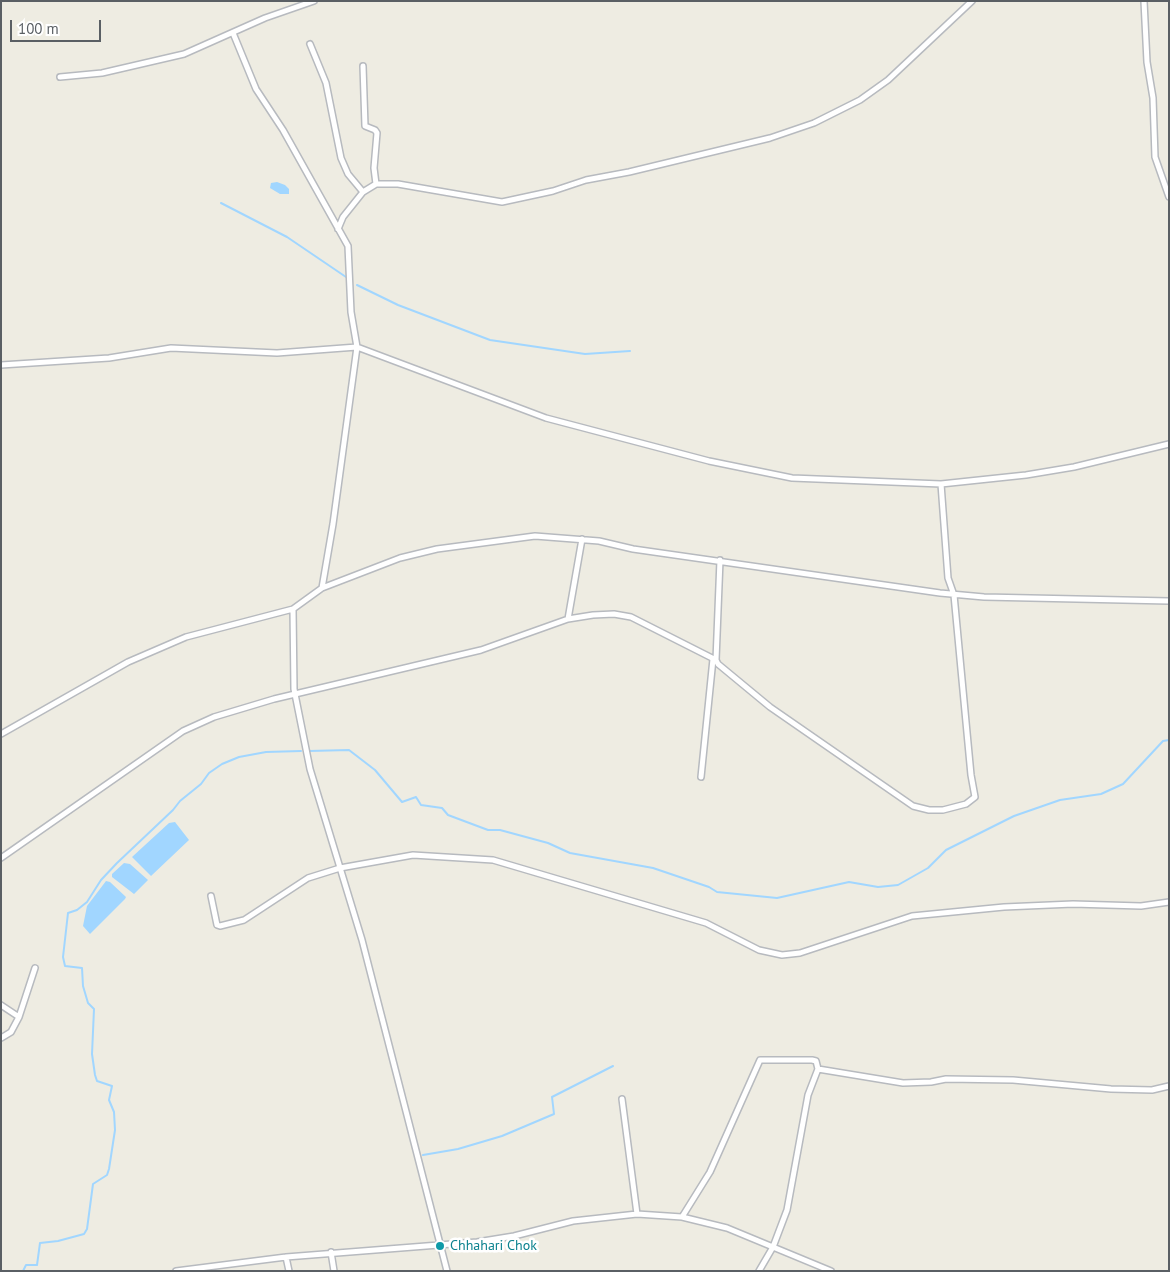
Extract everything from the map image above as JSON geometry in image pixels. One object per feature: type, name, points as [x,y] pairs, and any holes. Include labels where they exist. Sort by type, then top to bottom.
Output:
[{"type":"street","points":[[60,77],[102,73],[184,54],[265,18],[314,1]]},
{"type":"street","points":[[338,229],[344,217],[363,192],[376,184],[398,184],[502,202],[553,191],[586,180],[629,172],[770,138],[814,124],[860,100],[888,80],[972,1]]},
{"type":"street","points":[[1144,1],[1147,62],[1153,98],[1155,157],[1169,197]]},
{"type":"street","points":[[233,33],[256,89],[283,130],[348,246],[351,312],[357,347],[333,524],[322,588]]},
{"type":"street","points":[[310,44],[326,83],[341,158],[348,174],[363,192]]},
{"type":"street","points":[[363,66],[365,126],[375,130],[377,133],[374,168],[376,184]]},
{"type":"street","points":[[1,365],[109,358],[171,348],[277,353],[357,347],[546,418],[709,462],[792,478],[941,484],[1014,477],[1074,468],[1169,444]]},
{"type":"street","points":[[1,858],[183,731],[240,708],[481,650],[568,619],[614,614],[630,617],[714,660],[770,707],[913,806],[930,810],[943,810],[966,804],[975,797],[970,774],[954,595],[948,578],[941,484]]},
{"type":"street","points":[[1,734],[128,662],[186,637],[293,609],[322,588],[400,558],[437,549],[535,536],[599,541],[633,549],[954,595],[1169,601]]},
{"type":"street","points":[[568,619],[582,539]]},
{"type":"street","points":[[701,777],[714,660],[720,560]]},
{"type":"street","points":[[293,609],[295,695],[310,769],[362,940],[448,1271]]},
{"type":"street","points":[[211,896],[220,926],[244,920],[308,878],[340,868],[413,855],[493,860],[706,923],[759,950],[782,955],[800,953],[912,916],[1004,907],[1073,904],[1141,906],[1169,902]]},
{"type":"street","points":[[1,1038],[10,1032],[19,1017],[35,968]]},
{"type":"street","points":[[1,1004],[19,1017]]},
{"type":"street","points":[[682,1217],[710,1172],[760,1060],[816,1061],[818,1069],[808,1095],[787,1210],[773,1247],[759,1271]]},
{"type":"street","points":[[818,1069],[904,1082],[931,1082],[946,1079],[1013,1080],[1111,1089],[1152,1090],[1169,1086]]},
{"type":"street","points":[[622,1099],[637,1214]]},
{"type":"street","points":[[176,1271],[286,1256],[440,1245],[514,1236],[573,1221],[637,1214],[682,1217],[727,1228],[831,1271]]},
{"type":"street","points":[[332,1252],[334,1271]]},
{"type":"street","points":[[286,1256],[289,1271]]},
{"type":"water","points":[[277,182],[289,189],[289,194],[280,194],[270,188],[271,183]]},
{"type":"water","points":[[175,822],[189,840],[151,876],[132,857],[169,823]]},
{"type":"water","points":[[124,863],[130,864],[148,880],[134,894],[112,877],[112,874]]},
{"type":"water","points":[[106,881],[110,882],[126,897],[90,934],[83,926],[87,906]]},
{"type":"waterway","points":[[221,203],[287,237],[346,277]]},
{"type":"waterway","points":[[357,285],[398,305],[490,340],[585,354],[630,351]]},
{"type":"waterway","points":[[309,751],[349,750],[375,770],[402,802],[416,797],[421,805],[442,808],[448,815],[488,830],[500,830],[548,843],[570,853],[653,868],[709,887],[717,892],[777,898],[849,882],[878,887],[898,885],[928,868],[946,850],[1014,816],[1060,800],[1101,794],[1123,784],[1163,741],[1169,740]]},
{"type":"waterway","points":[[23,1271],[26,1265],[37,1265],[40,1243],[58,1241],[84,1234],[87,1229],[93,1184],[107,1175],[115,1130],[114,1112],[109,1100],[112,1086],[97,1081],[95,1075],[92,1054],[94,1009],[88,1003],[83,986],[82,968],[65,966],[63,957],[68,913],[77,910],[87,902],[101,880],[117,863],[173,810],[180,801],[201,784],[209,773],[222,764],[239,757],[266,752],[301,751]]},
{"type":"waterway","points":[[423,1155],[458,1149],[502,1136],[554,1114],[552,1097],[613,1066]]},
{"type":"place","name":"Chhahari Chok","points":[[440,1246]]}]
